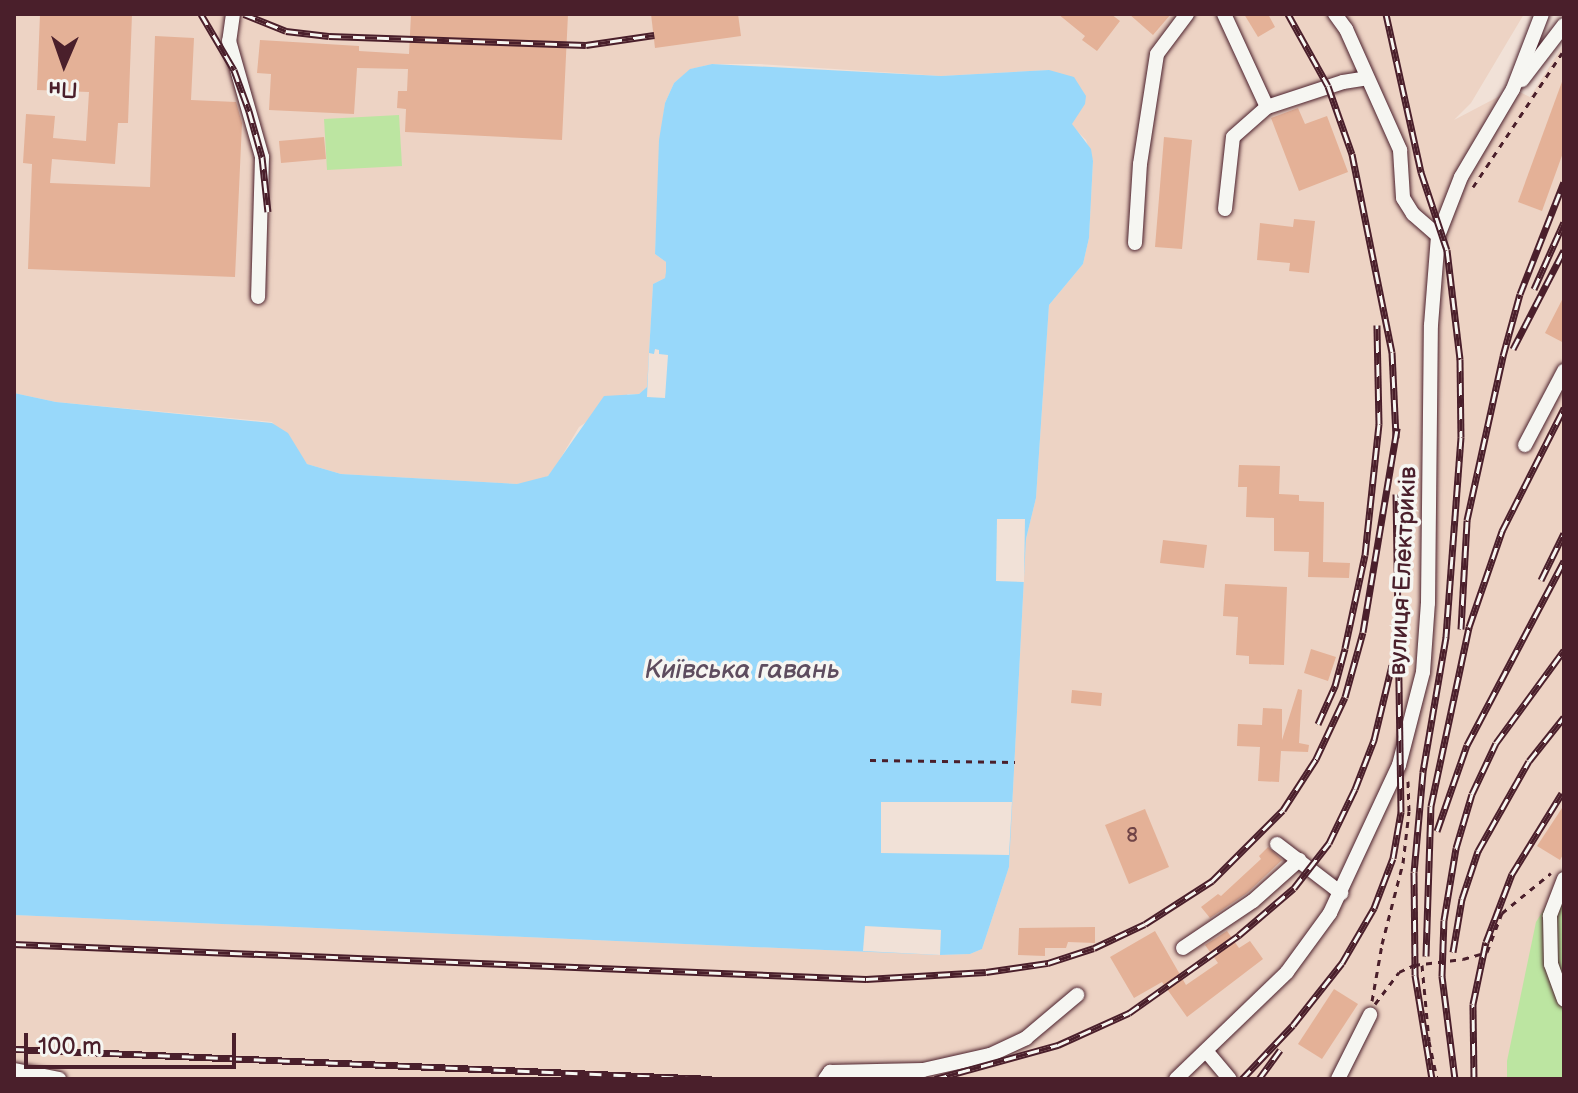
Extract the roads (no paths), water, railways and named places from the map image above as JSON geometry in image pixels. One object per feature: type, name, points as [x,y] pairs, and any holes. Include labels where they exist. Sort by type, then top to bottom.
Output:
[{"type":"street","points":[[233,14],[229,41],[262,157],[258,297]]},
{"type":"street","points":[[1135,243],[1140,164],[1157,54],[1187,14]]},
{"type":"street","points":[[1224,14],[1267,107]]},
{"type":"street","points":[[1335,14],[1346,29],[1400,150],[1403,198],[1413,214],[1439,232]]},
{"type":"street","points":[[1513,89],[1542,14]]},
{"type":"street","points":[[1513,89],[1562,29],[1564,17]]},
{"type":"street","points":[[1225,209],[1233,137],[1267,107],[1343,82],[1367,78]]},
{"type":"street","name":"вулиця Електриків","points":[[1176,1079],[1287,972],[1341,893],[1399,765],[1423,672],[1428,603],[1431,325],[1439,232],[1461,177],[1513,89]]},
{"type":"street","points":[[1525,445],[1564,371]]},
{"type":"street","points":[[1277,844],[1341,893]]},
{"type":"street","points":[[1183,948],[1253,901],[1299,860]]},
{"type":"street","points":[[1562,872],[1550,916],[1551,964],[1564,1000]]},
{"type":"street","points":[[825,1079],[830,1072],[923,1070],[990,1055],[1026,1038],[1077,995]]},
{"type":"street","points":[[1338,1079],[1370,1015]]},
{"type":"street","points":[[1207,1052],[1230,1079]]},
{"type":"street","points":[[14,1070],[59,1079]]},
{"type":"water","name":"Київська гавань","points":[[712,64],[941,76],[1049,70],[1074,77],[1086,96],[1085,104],[1072,124],[1091,149],[1093,161],[1089,238],[1083,264],[1049,305],[1036,498],[1026,539],[1009,867],[982,949],[970,954],[940,955],[14,915],[14,393],[56,402],[272,423],[288,433],[307,464],[341,474],[517,484],[548,476],[604,396],[639,394],[647,387],[653,284],[665,278],[666,272],[666,262],[655,254],[659,140],[665,103],[674,83],[690,69]]},
{"type":"railway","points":[[201,14],[234,70],[249,111],[262,157],[268,212]]},
{"type":"railway","points":[[244,14],[286,31],[329,36],[586,45],[654,35]]},
{"type":"railway","points":[[1288,14],[1328,86],[1352,154],[1392,352],[1396,438]]},
{"type":"railway","points":[[1386,14],[1421,172],[1447,250],[1460,359],[1461,437],[1446,637],[1423,772],[1414,872],[1415,975],[1432,1079]]},
{"type":"railway","points":[[1461,629],[1467,520],[1503,356],[1520,294],[1564,182]]},
{"type":"railway","points":[[1534,289],[1564,222]]},
{"type":"railway","points":[[1513,349],[1564,250]]},
{"type":"railway","points":[[1318,724],[1335,686],[1365,555],[1379,424],[1377,325]]},
{"type":"railway","points":[[1426,956],[1431,806],[1469,627],[1502,531],[1564,408]]},
{"type":"railway","points":[[14,944],[866,979],[986,972],[1048,963],[1094,948],[1145,924],[1212,881],[1283,810],[1316,759],[1345,697],[1363,632],[1397,428]]},
{"type":"railway","points":[[1242,1079],[1293,1025],[1342,963],[1374,908],[1393,858],[1401,812],[1396,494]]},
{"type":"railway","points":[[1541,580],[1564,533]]},
{"type":"railway","points":[[1437,831],[1467,745],[1564,561]]},
{"type":"railway","points":[[1455,1079],[1442,976],[1444,920],[1456,848],[1472,794],[1496,743],[1564,650]]},
{"type":"railway","points":[[935,1079],[1058,1045],[1129,1013],[1239,935],[1294,888],[1329,843],[1355,789],[1374,740],[1392,665]]},
{"type":"railway","points":[[1453,952],[1462,899],[1478,851],[1529,761],[1564,717]]},
{"type":"railway","points":[[1474,1079],[1473,1004],[1486,942],[1512,874],[1562,793]]},
{"type":"railway","points":[[14,1049],[712,1079]]},
{"type":"railway","points":[[1259,1079],[1280,1050]]}]
